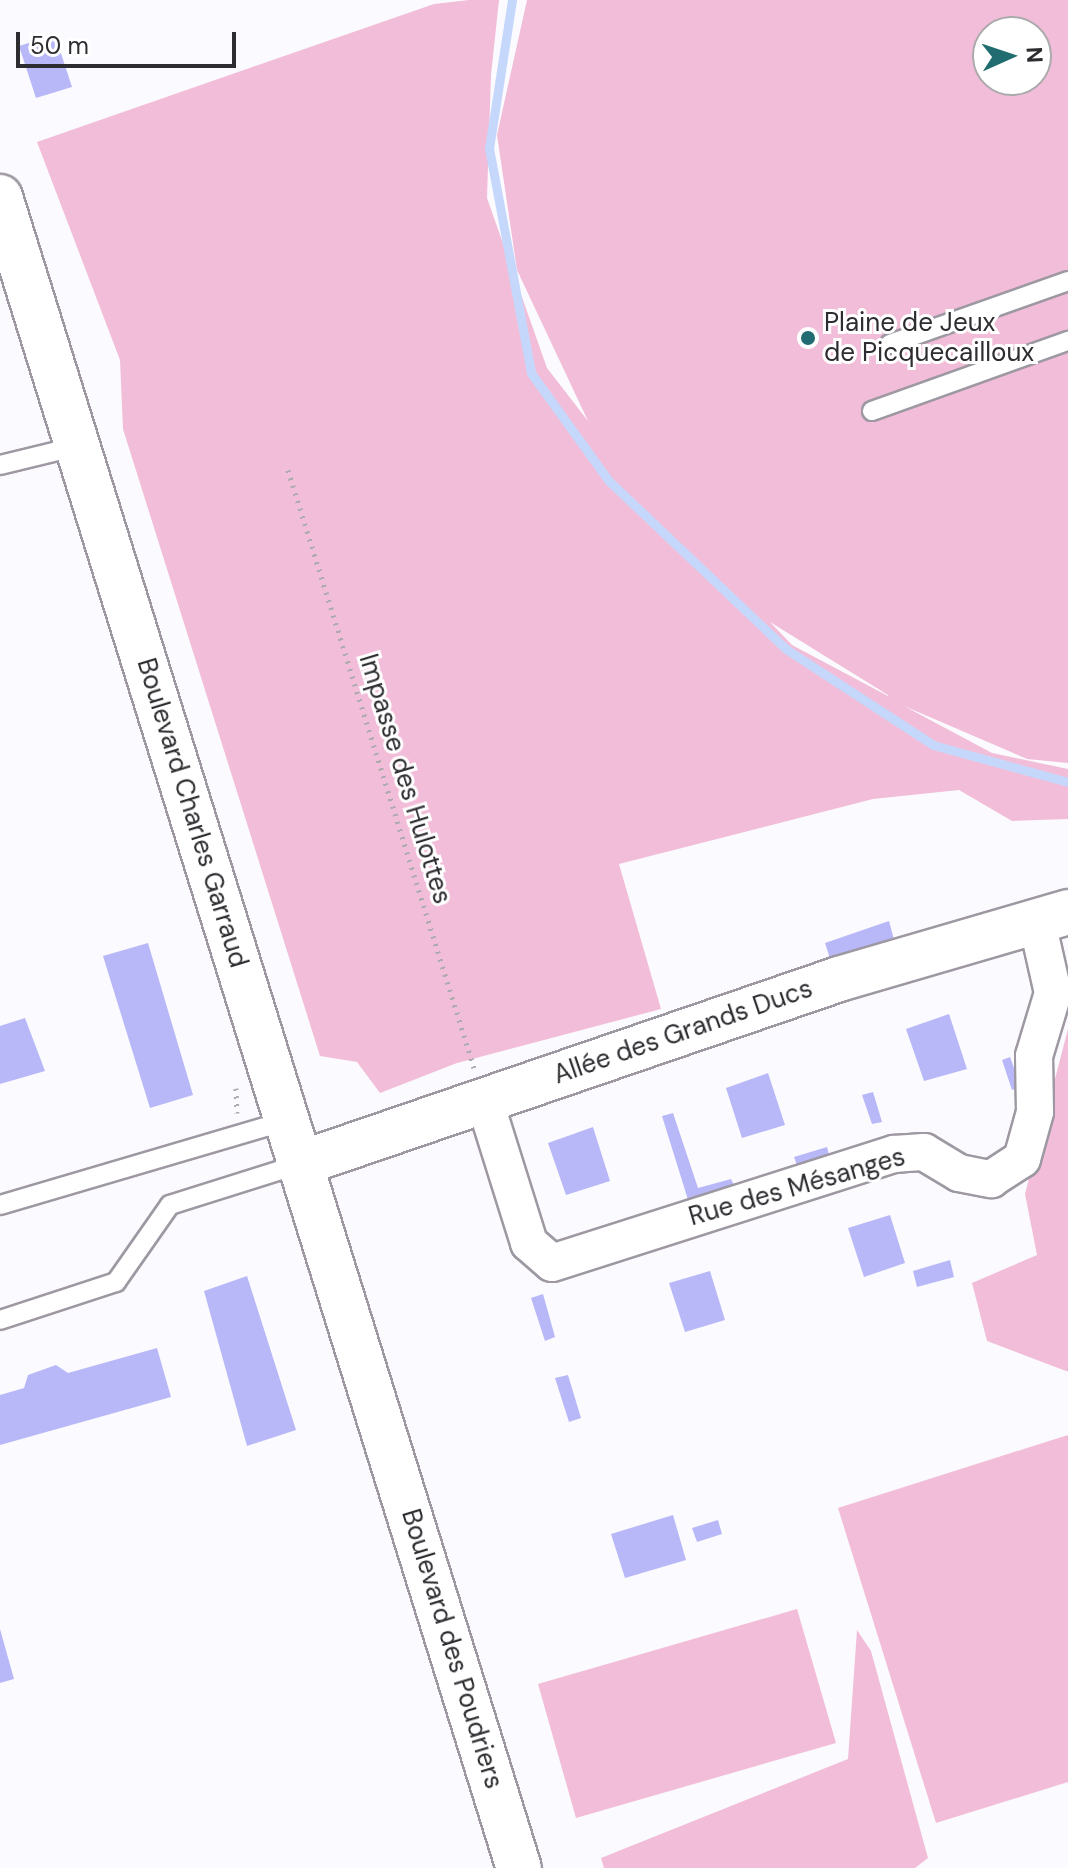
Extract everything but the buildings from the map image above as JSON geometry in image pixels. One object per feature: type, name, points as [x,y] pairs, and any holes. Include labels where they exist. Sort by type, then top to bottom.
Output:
[{"type":"main road","name":"Boulevard Charles Garraud","points":[[0,197],[385,1430]]},
{"type":"main road","name":"Allée des Grands Ducs","points":[[302,1163],[839,979],[1052,917]]},
{"type":"main road","name":"Boulevard des Poudriers","points":[[385,1430],[519,1868]]},
{"type":"street","name":"Rue des Mésanges","points":[[484,1099],[529,1243],[552,1263],[894,1154],[924,1152],[959,1173],[991,1179],[1022,1159],[1035,1112],[1034,1056],[1053,993],[1052,917]]},
{"type":"lane","points":[[890,344],[1068,281]]},
{"type":"lane","points":[[872,411],[1068,341]]},
{"type":"lane","points":[[0,465],[78,446]]},
{"type":"lane","points":[[0,1205],[288,1120]]},
{"type":"lane","points":[[0,1320],[116,1282],[170,1205],[302,1163]]},
{"type":"path","name":"Impasse des Hulottes","points":[[288,470],[484,1099]]},
{"type":"shaded area","points":[[499,0],[491,75],[487,198],[547,368],[588,421],[517,270],[497,135],[527,0],[1068,0],[1068,763],[1027,759],[904,706],[992,753],[1068,769],[1068,819],[1012,821],[959,790],[873,799],[619,864],[661,1009],[457,1063],[380,1093],[357,1062],[320,1056],[123,429],[120,360],[37,142],[434,4]],"holes":[[[770,622],[888,695],[792,645]]]},
{"type":"shaded area","points":[[1068,1029],[1066,1371],[987,1341],[972,1283],[1037,1255],[1025,1194]]},
{"type":"shaded area","points":[[1068,1435],[1068,1782],[936,1823],[838,1508]]},
{"type":"shaded area","points":[[797,1609],[836,1743],[576,1818],[538,1684]]},
{"type":"shaded area","points":[[857,1630],[871,1651],[928,1858],[915,1868],[604,1868],[601,1858],[848,1759]]},
{"type":"waterway","points":[[512,0],[489,148],[531,373],[609,481],[786,649],[933,745],[1068,782]]},
{"type":"place","name":"Plaine de Jeux de Picquecailloux","points":[[808,338]]}]
